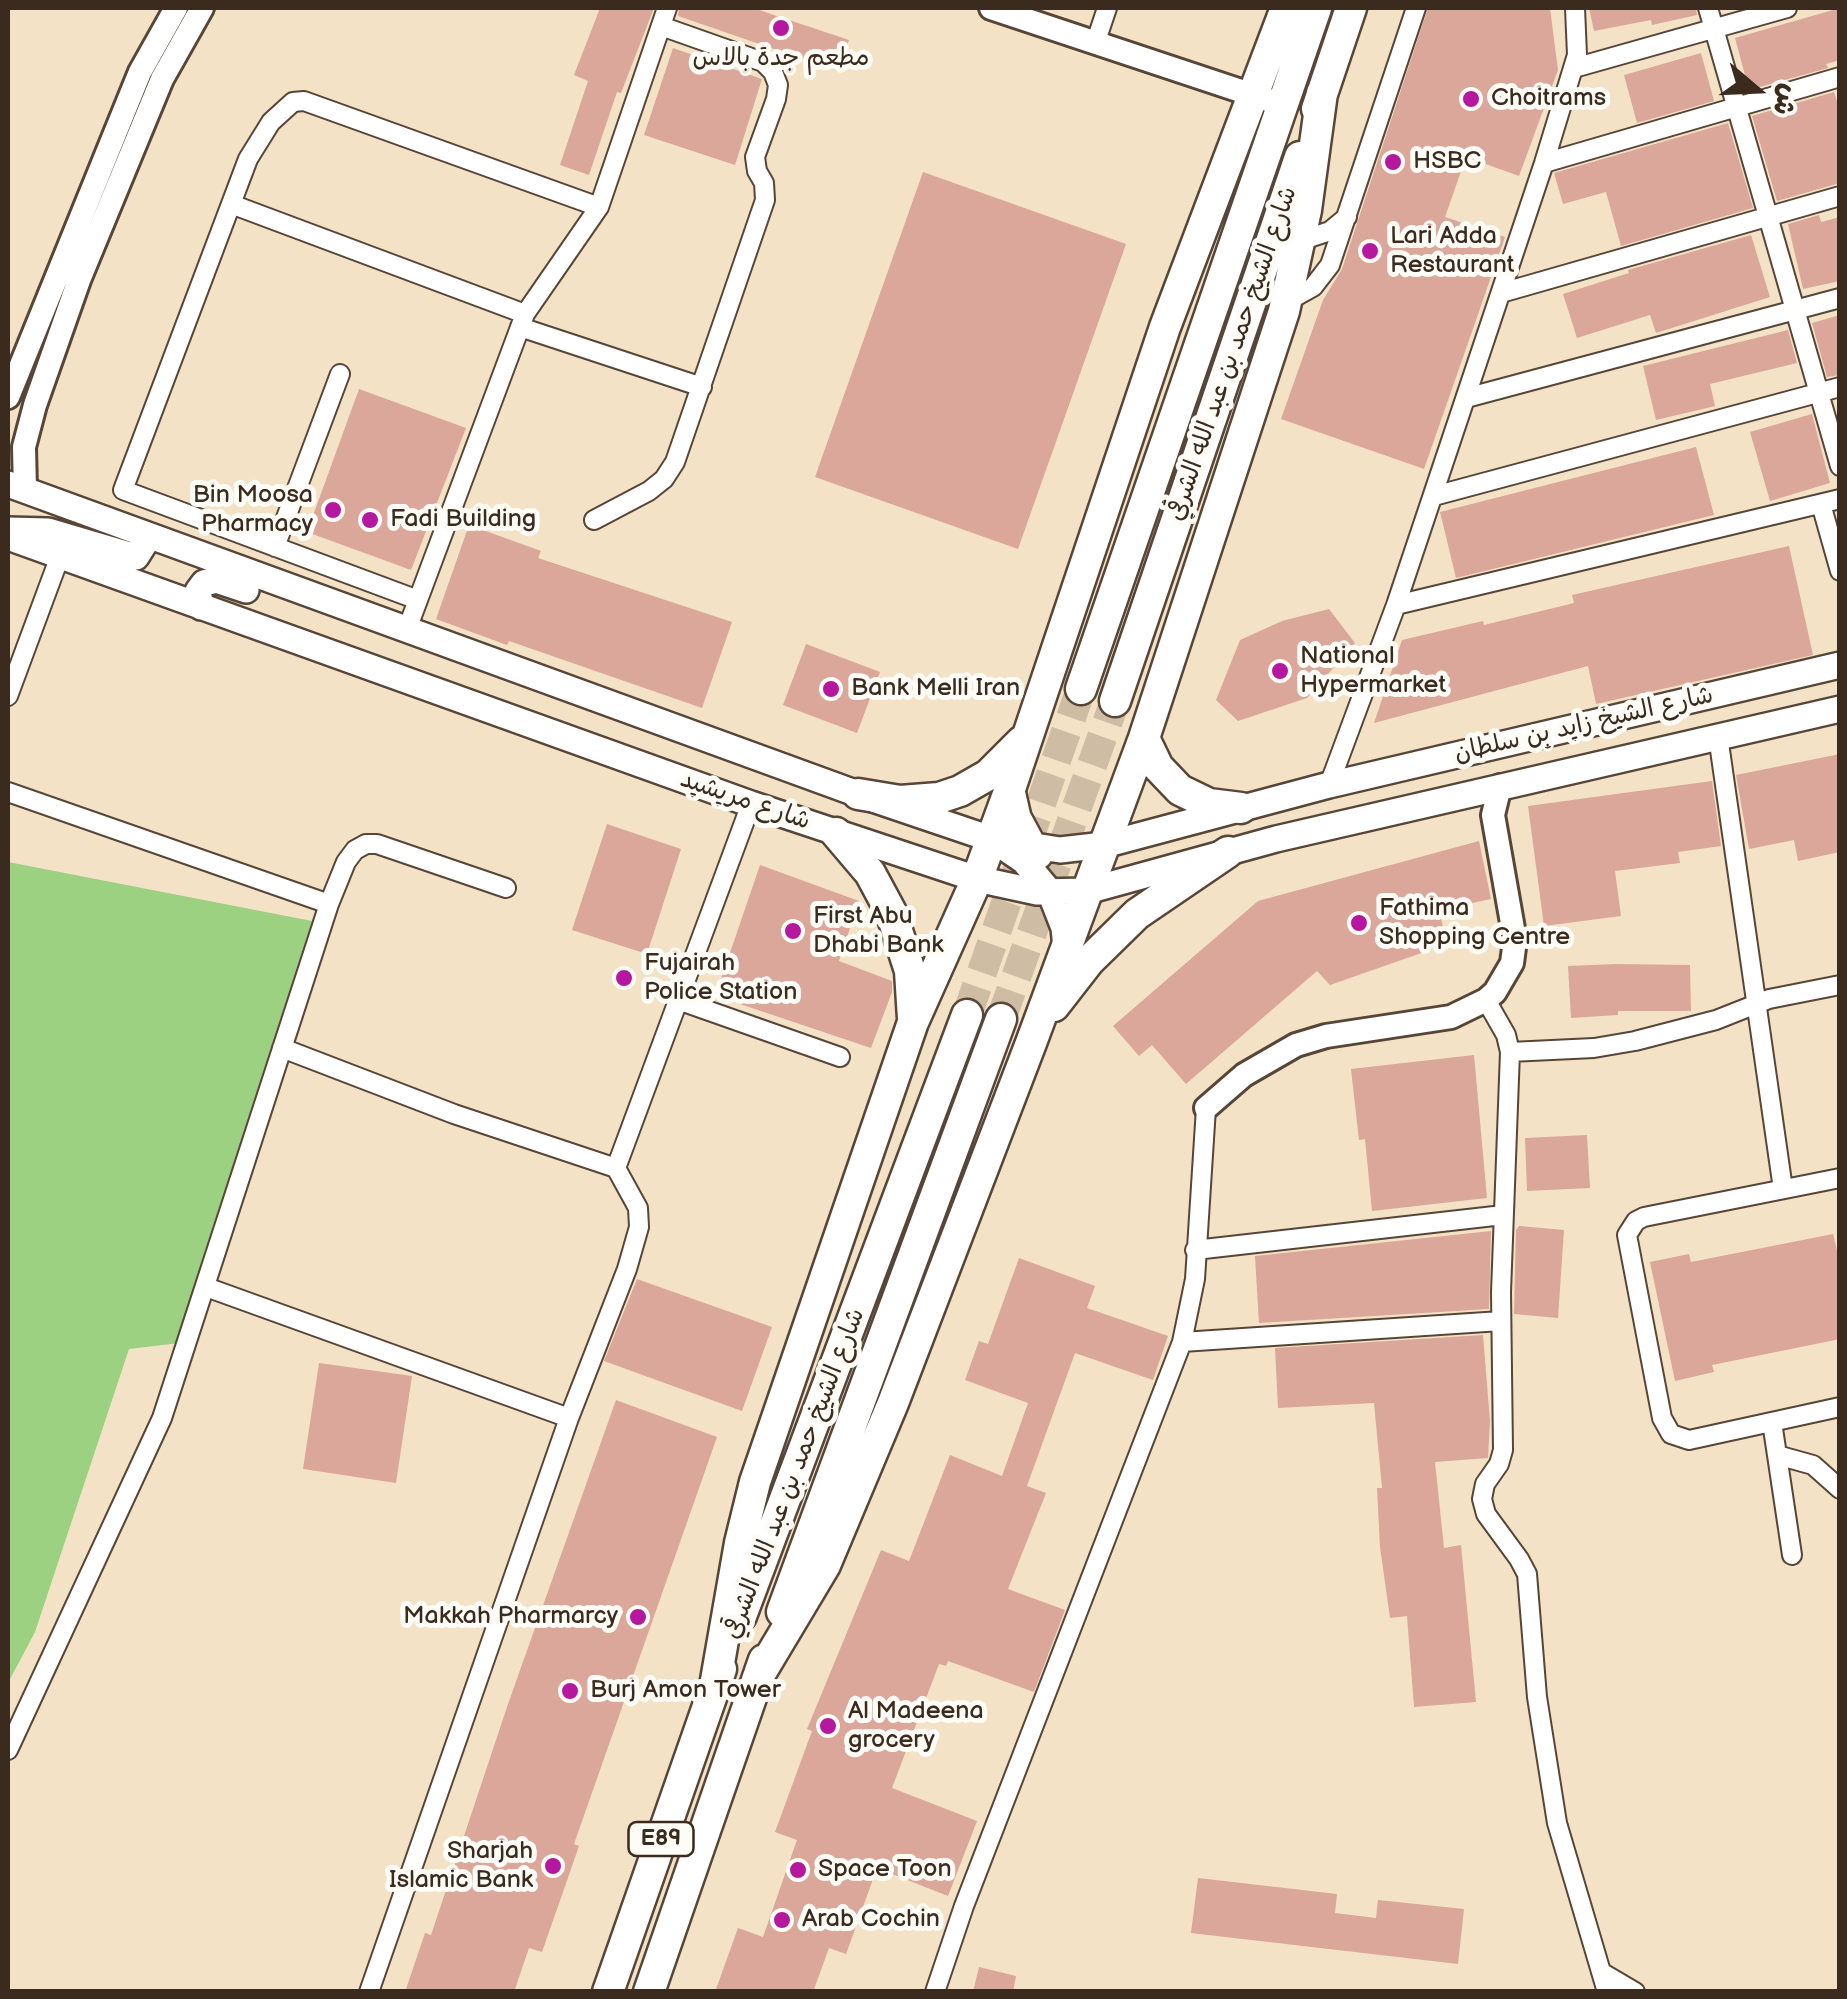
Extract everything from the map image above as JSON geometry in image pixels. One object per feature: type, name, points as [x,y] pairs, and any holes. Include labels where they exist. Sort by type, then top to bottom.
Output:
[{"type":"highway","points":[[714,1686],[755,1482],[914,1022],[1011,786],[1164,328],[1286,8]]},
{"type":"highway","name":"شارع الشيخ حمد بن عبد الله الشرقي","points":[[1081,689],[1316,8]]},
{"type":"highway","name":"شارع الشيخ حمد بن عبد الله الشرقي","points":[[1115,701],[1351,8]]},
{"type":"highway","points":[[758,1677],[808,1598],[840,1532],[1032,1043],[1144,738],[1286,302],[1300,241],[1322,93]]},
{"type":"highway","points":[[858,794],[921,802],[960,791],[1002,763],[1035,718]]},
{"type":"highway","points":[[1144,738],[1158,767],[1180,790],[1209,804],[1241,808]]},
{"type":"highway","points":[[836,833],[870,874],[891,912],[910,971],[914,1022]]},
{"type":"highway","points":[[1032,1043],[1068,987],[1112,937],[1163,894],[1228,852]]},
{"type":"highway","name":"شارع الشيخ حمد بن عبد الله الشرقي","points":[[608,1992],[714,1686],[968,1015]]},
{"type":"highway","name":"شارع الشيخ حمد بن عبد الله الشرقي","points":[[649,1992],[758,1677],[1001,1019]]},
{"type":"main road","name":"شارع مريشيد","points":[[16,487],[712,743],[990,840],[1060,850],[1104,845],[1328,785]]},
{"type":"main road","points":[[8,534],[48,531],[136,557],[148,538]]},
{"type":"main road","name":"شارع مريشيد","points":[[8,534],[560,738],[976,879],[1036,892],[1087,891],[1228,852],[1500,786]]},
{"type":"main road","points":[[201,606],[198,592],[204,583],[216,580],[292,606],[343,608]]},
{"type":"main road","name":"شارع الشيخ زايد بن سلطان","points":[[1328,785],[1840,665]]},
{"type":"main road","name":"شارع الشيخ زايد بن سلطان","points":[[1500,786],[1840,709]]},
{"type":"main road","points":[[1011,786],[1018,817],[1032,846],[1062,877],[1087,891]]},
{"type":"main road","points":[[990,840],[1024,861],[1050,892],[1064,928],[1066,948]]},
{"type":"street","points":[[8,396],[140,72],[176,8]]},
{"type":"street","points":[[16,487],[28,433],[79,280],[162,79],[202,8]]},
{"type":"street","points":[[406,632],[523,320],[599,207],[667,8]]},
{"type":"street","points":[[992,8],[1280,104]]},
{"type":"street","points":[[1095,44],[1106,8]]},
{"type":"street","points":[[1286,302],[1305,294],[1323,277],[1347,217],[1416,8]]},
{"type":"street","points":[[1328,785],[1434,496],[1544,163],[1574,68],[1575,8]]},
{"type":"street","points":[[1708,8],[1840,466]]},
{"type":"street","points":[[1574,68],[1787,8]]},
{"type":"street","points":[[594,520],[649,491],[675,462],[765,200],[755,157],[776,99],[778,84],[773,72],[763,62],[661,26]]},
{"type":"street","points":[[1544,163],[1840,77]]},
{"type":"street","points":[[418,600],[124,490],[248,159],[270,122],[293,102],[304,101],[599,207]]},
{"type":"street","points":[[1502,293],[1840,196]]},
{"type":"street","points":[[231,204],[702,386]]},
{"type":"street","points":[[1300,241],[1330,231],[1347,217]]},
{"type":"street","points":[[1466,398],[1840,298]]},
{"type":"street","points":[[274,547],[340,374]]},
{"type":"street","points":[[1434,496],[1840,387]]},
{"type":"street","points":[[1396,605],[1830,501],[1840,571]]},
{"type":"street","points":[[148,538],[161,504]]},
{"type":"street","points":[[8,696],[60,556]]},
{"type":"street","points":[[1718,736],[1783,1190]]},
{"type":"street","points":[[935,1992],[971,1888],[1182,1342],[1193,1296],[1206,1108],[1244,1075],[1296,1044],[1451,1017],[1486,1000],[1505,980],[1515,940],[1492,815],[1500,786]]},
{"type":"street","points":[[8,792],[329,904]]},
{"type":"street","points":[[616,1168],[751,804]]},
{"type":"street","points":[[8,1750],[162,1418],[346,862],[355,850],[377,844],[506,888]]},
{"type":"street","points":[[1510,1052],[1594,1048],[1635,1041],[1716,1020],[1787,995],[1840,985]]},
{"type":"street","points":[[678,1000],[840,1057]]},
{"type":"street","points":[[1486,1000],[1506,1035],[1510,1052],[1501,1321],[1503,1450],[1499,1464],[1485,1484],[1482,1499],[1486,1514],[1520,1559],[1526,1574],[1537,1697],[1558,1822],[1606,1992]]},
{"type":"street","points":[[282,1048],[454,1114],[616,1168],[638,1208],[639,1227],[627,1269],[569,1418],[369,1992]]},
{"type":"street","points":[[1840,1178],[1644,1217],[1626,1235],[1666,1427],[1672,1434],[1689,1440],[1840,1407]]},
{"type":"street","points":[[1195,1250],[1503,1215]]},
{"type":"street","points":[[206,1288],[569,1418]]},
{"type":"street","points":[[1182,1342],[1501,1321]]},
{"type":"street","points":[[1772,1422],[1792,1555]]},
{"type":"street","points":[[1778,1455],[1813,1465],[1840,1488]]},
{"type":"street","points":[[1601,1972],[1634,1992]]},
{"type":"green space","points":[[8,862],[312,921],[200,1266],[180,1343],[129,1349],[35,1632],[8,1683]]},
{"type":"building","points":[[600,8],[654,8],[621,93],[617,92],[589,175],[560,165],[588,81],[574,75]]},
{"type":"building","points":[[679,8],[753,8],[849,40],[838,71],[678,16]]},
{"type":"building","points":[[1428,8],[1550,8],[1558,70],[1519,176],[1466,157],[1445,217],[1505,237],[1424,469],[1281,419],[1323,300],[1342,269]]},
{"type":"building","points":[[1589,8],[1696,8],[1697,15],[1594,31]]},
{"type":"building","points":[[1840,8],[1840,60],[1826,64],[1828,68],[1749,90],[1735,38]]},
{"type":"building","points":[[673,48],[762,79],[735,165],[644,135]]},
{"type":"building","points":[[1701,53],[1714,101],[1637,123],[1624,75]]},
{"type":"building","points":[[1834,92],[1840,111],[1840,183],[1777,201],[1752,116]]},
{"type":"building","points":[[1728,123],[1753,208],[1621,246],[1606,192],[1563,204],[1554,173]]},
{"type":"building","points":[[923,172],[1126,244],[1018,549],[815,477]]},
{"type":"building","points":[[1819,215],[1821,222],[1840,217],[1840,281],[1803,289],[1788,224]]},
{"type":"building","points":[[1751,235],[1770,297],[1656,333],[1650,315],[1577,338],[1563,294],[1629,273],[1628,270]]},
{"type":"building","points":[[1840,315],[1840,375],[1827,377],[1812,323]]},
{"type":"building","points":[[1788,330],[1797,363],[1710,384],[1715,406],[1656,420],[1643,366]]},
{"type":"building","points":[[359,389],[466,428],[411,570],[307,532]]},
{"type":"building","points":[[1812,414],[1830,483],[1770,501],[1750,432]]},
{"type":"building","points":[[1696,447],[1714,515],[1456,578],[1440,512]]},
{"type":"building","points":[[469,525],[541,551],[538,558],[732,622],[702,708],[436,619]]},
{"type":"building","points":[[1789,546],[1813,655],[1596,704],[1588,666],[1374,723],[1402,640],[1483,621],[1484,625],[1574,603],[1572,595]]},
{"type":"building","name":"National Hypermarket","points":[[1329,609],[1355,643],[1307,698],[1238,721],[1216,700],[1240,640],[1282,621]]},
{"type":"building","name":"Bank Melli Iran","points":[[806,644],[880,672],[857,733],[783,705]]},
{"type":"building","points":[[1840,754],[1840,852],[1798,861],[1794,840],[1749,849],[1736,775]]},
{"type":"building","points":[[1712,781],[1721,846],[1678,852],[1680,863],[1615,871],[1621,916],[1544,926],[1528,806]]},
{"type":"building","points":[[607,824],[681,849],[647,954],[572,930]]},
{"type":"building","points":[[1479,841],[1491,899],[1439,910],[1447,944],[1330,985],[1317,971],[1186,1084],[1152,1045],[1139,1056],[1113,1026],[1258,901]]},
{"type":"building","name":"First Abu Dhabi Bank","points":[[760,865],[859,901],[839,961],[892,981],[892,992],[871,1048],[731,1001],[720,982]]},
{"type":"building","points":[[1690,965],[1691,1011],[1618,1011],[1618,1015],[1571,1018],[1568,966]]},
{"type":"building","points":[[1474,1055],[1487,1198],[1372,1211],[1365,1139],[1359,1140],[1351,1069]]},
{"type":"building","points":[[1587,1135],[1590,1188],[1527,1191],[1525,1138]]},
{"type":"building","points":[[1519,1226],[1564,1230],[1558,1318],[1514,1314]]},
{"type":"building","points":[[1491,1231],[1489,1309],[1259,1323],[1255,1256]]},
{"type":"building","points":[[1833,1234],[1840,1263],[1840,1339],[1712,1365],[1714,1372],[1675,1381],[1650,1262],[1689,1254],[1691,1262]]},
{"type":"building","points":[[1019,1258],[1095,1286],[1087,1308],[1168,1336],[1153,1380],[1075,1353],[1027,1486],[1046,1493],[1008,1589],[1065,1610],[1034,1692],[948,1661],[946,1666],[939,1664],[892,1788],[977,1821],[948,1896],[877,1868],[846,1954],[829,1948],[813,1992],[715,1992],[738,1928],[763,1937],[797,1840],[775,1832],[812,1731],[807,1729],[881,1550],[909,1561],[950,1455],[1002,1476],[1028,1403],[965,1380],[979,1341],[988,1344]]},
{"type":"building","points":[[637,1279],[772,1327],[742,1411],[604,1361]]},
{"type":"building","points":[[1483,1335],[1490,1421],[1488,1458],[1435,1462],[1444,1548],[1461,1545],[1476,1702],[1414,1707],[1407,1616],[1390,1618],[1380,1547],[1377,1488],[1382,1488],[1374,1403],[1278,1408],[1275,1348]]},
{"type":"building","points":[[319,1363],[412,1376],[396,1483],[303,1469]]},
{"type":"building","points":[[616,1400],[717,1437],[574,1844],[579,1846],[542,1952],[529,1948],[514,1992],[405,1992],[425,1933],[431,1935]]},
{"type":"building","points":[[1198,1878],[1337,1894],[1335,1913],[1376,1918],[1378,1900],[1464,1909],[1458,1964],[1191,1933]]},
{"type":"building","points":[[979,1967],[1016,1976],[1013,1992],[973,1992]]},
{"type":"tunnel","points":[[967,1015],[1081,689]]},
{"type":"tunnel","points":[[1001,1019],[1115,701]]},
{"type":"place","name":"مطعم جدة بالاس","points":[[781,28]]},
{"type":"place","name":"Choitrams","points":[[1471,99]]},
{"type":"place","name":"HSBC","points":[[1393,162]]},
{"type":"place","name":"Lari Adda Restaurant","points":[[1370,251]]},
{"type":"place","name":"Bin Moosa Pharmacy","points":[[333,510]]},
{"type":"place","name":"Fadi Building","points":[[370,520]]},
{"type":"place","name":"National Hypermarket","points":[[1280,671]]},
{"type":"place","name":"Bank Melli Iran","points":[[831,689]]},
{"type":"place","name":"Fathima Shopping Centre","points":[[1359,923]]},
{"type":"place","name":"First Abu Dhabi Bank","points":[[793,931]]},
{"type":"place","name":"Fujairah Police Station","points":[[624,978]]},
{"type":"place","name":"Makkah Pharmarcy","points":[[638,1617]]},
{"type":"place","name":"Burj Amon Tower","points":[[570,1691]]},
{"type":"place","name":"Al Madeena grocery","points":[[828,1726]]},
{"type":"place","name":"Sharjah Islamic Bank","points":[[553,1866]]},
{"type":"place","name":"Space Toon","points":[[798,1870]]},
{"type":"place","name":"Arab Cochin","points":[[782,1920]]}]
